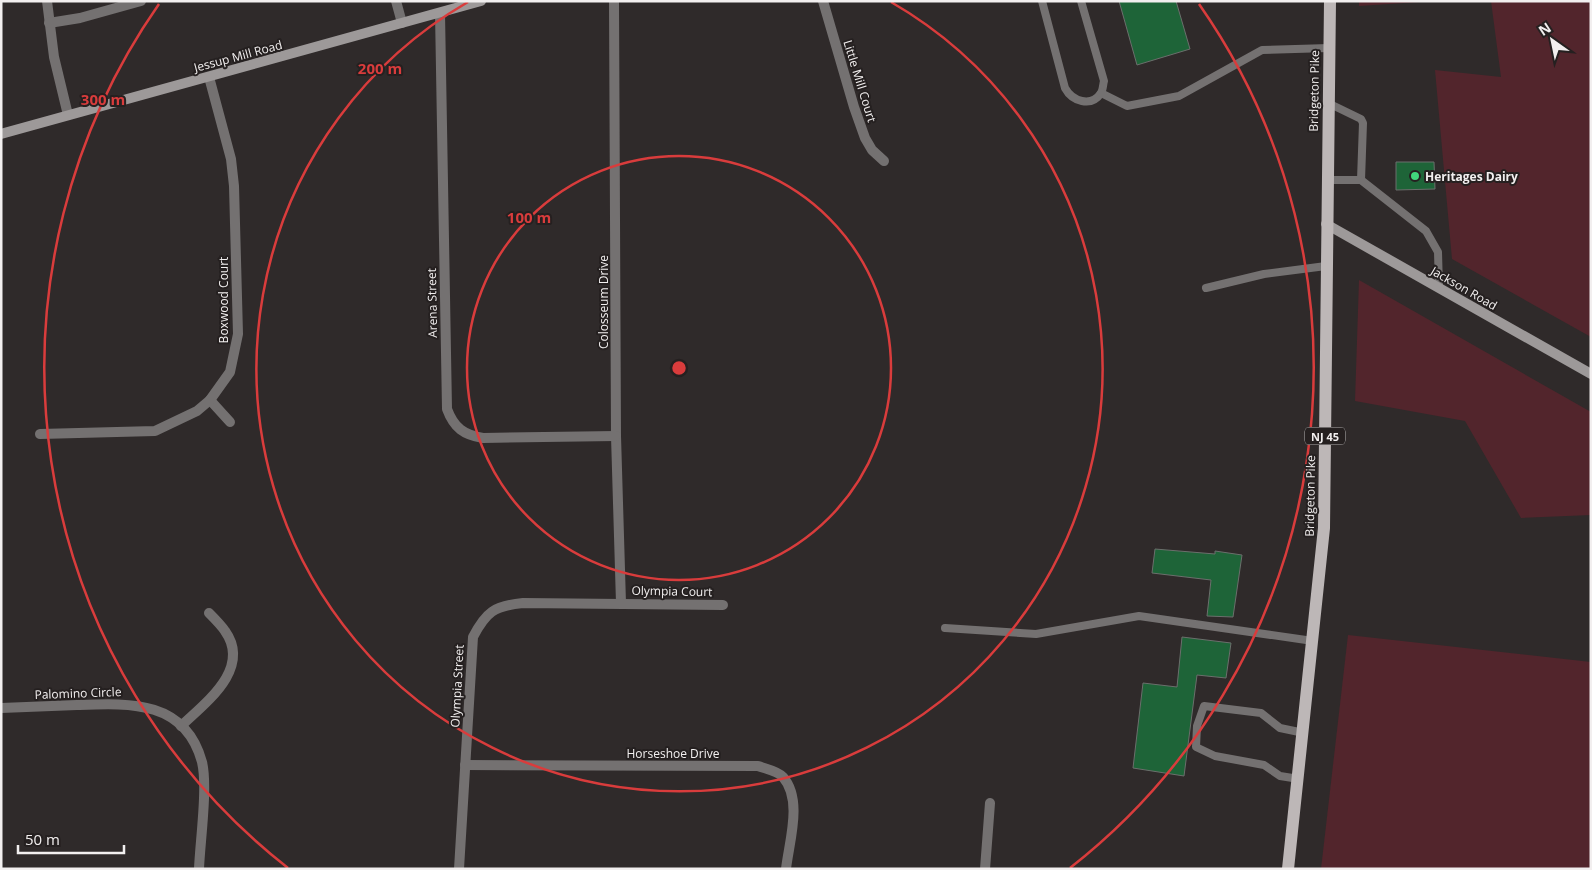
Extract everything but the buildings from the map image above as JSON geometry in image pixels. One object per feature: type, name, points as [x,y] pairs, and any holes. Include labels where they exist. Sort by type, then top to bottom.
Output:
[{"type":"main road","name":"Bridgeton Pike","points":[[1288,869],[1304,732],[1324,511],[1330,1]]},
{"type":"street","points":[[47,1],[54,57],[68,115]]},
{"type":"street","points":[[49,24],[80,18],[141,1]]},
{"type":"street","points":[[396,1],[402,23]]},
{"type":"street","name":"Jessup Mill Road","points":[[1,134],[482,1]]},
{"type":"street","name":"Colosseum Drive","points":[[614,1],[616,436],[621,603]]},
{"type":"street","name":"Little Mill Court","points":[[823,1],[865,138],[872,150],[884,162]]},
{"type":"street","name":"Arena Street","points":[[440,13],[447,410],[452,424],[468,436],[483,438],[616,436]]},
{"type":"street","name":"Boxwood Court","points":[[40,434],[154,431],[185,418],[210,400],[230,372],[238,334],[231,159],[209,76]]},
{"type":"street","name":"Jackson Road","points":[[1326,224],[1591,374]]},
{"type":"street","points":[[210,400],[230,422]]},
{"type":"street","name":"Olympia Street","points":[[459,869],[473,637],[490,612],[509,605],[522,603],[621,603]]},
{"type":"street","name":"Olympia Court","points":[[621,603],[723,605]]},
{"type":"street","points":[[181,726],[218,690],[228,676],[232,662],[233,650],[230,640],[225,631],[210,614]]},
{"type":"street","name":"Palomino Circle","points":[[1,708],[124,703],[157,709],[169,715],[181,726],[195,745],[202,764],[204,783],[199,869]]},
{"type":"street","name":"Horseshoe Drive","points":[[465,765],[758,766],[772,770],[782,776],[791,791],[793,809],[786,869]]},
{"type":"street","points":[[985,869],[990,803]]},
{"type":"lane","points":[[1042,1],[1068,94],[1074,100],[1082,102],[1093,99],[1101,93],[1104,81],[1081,1]]},
{"type":"lane","points":[[1101,93],[1127,106],[1179,96],[1262,50],[1329,48]]},
{"type":"lane","points":[[1328,103],[1361,119],[1363,123],[1361,180]]},
{"type":"lane","points":[[1327,180],[1361,180],[1426,231],[1438,252],[1438,288]]},
{"type":"lane","points":[[1206,288],[1264,274],[1326,266]]},
{"type":"lane","points":[[945,628],[1036,634],[1139,616],[1313,641]]},
{"type":"lane","points":[[1299,779],[1280,776],[1264,765],[1215,756],[1196,747],[1197,726],[1204,706],[1261,713],[1280,728],[1304,732]]},
{"type":"shaded area","points":[[1359,1],[1434,1],[1359,6]]},
{"type":"shaded area","points":[[1491,1],[1591,1],[1591,337],[1452,259],[1435,70],[1501,77]]},
{"type":"shaded area","points":[[1359,280],[1591,412],[1591,515],[1521,518],[1465,421],[1355,401]]},
{"type":"shaded area","points":[[1348,635],[1591,662],[1591,869],[1321,869]]},
{"type":"place","name":"Heritages Dairy","points":[[1415,176]]}]
